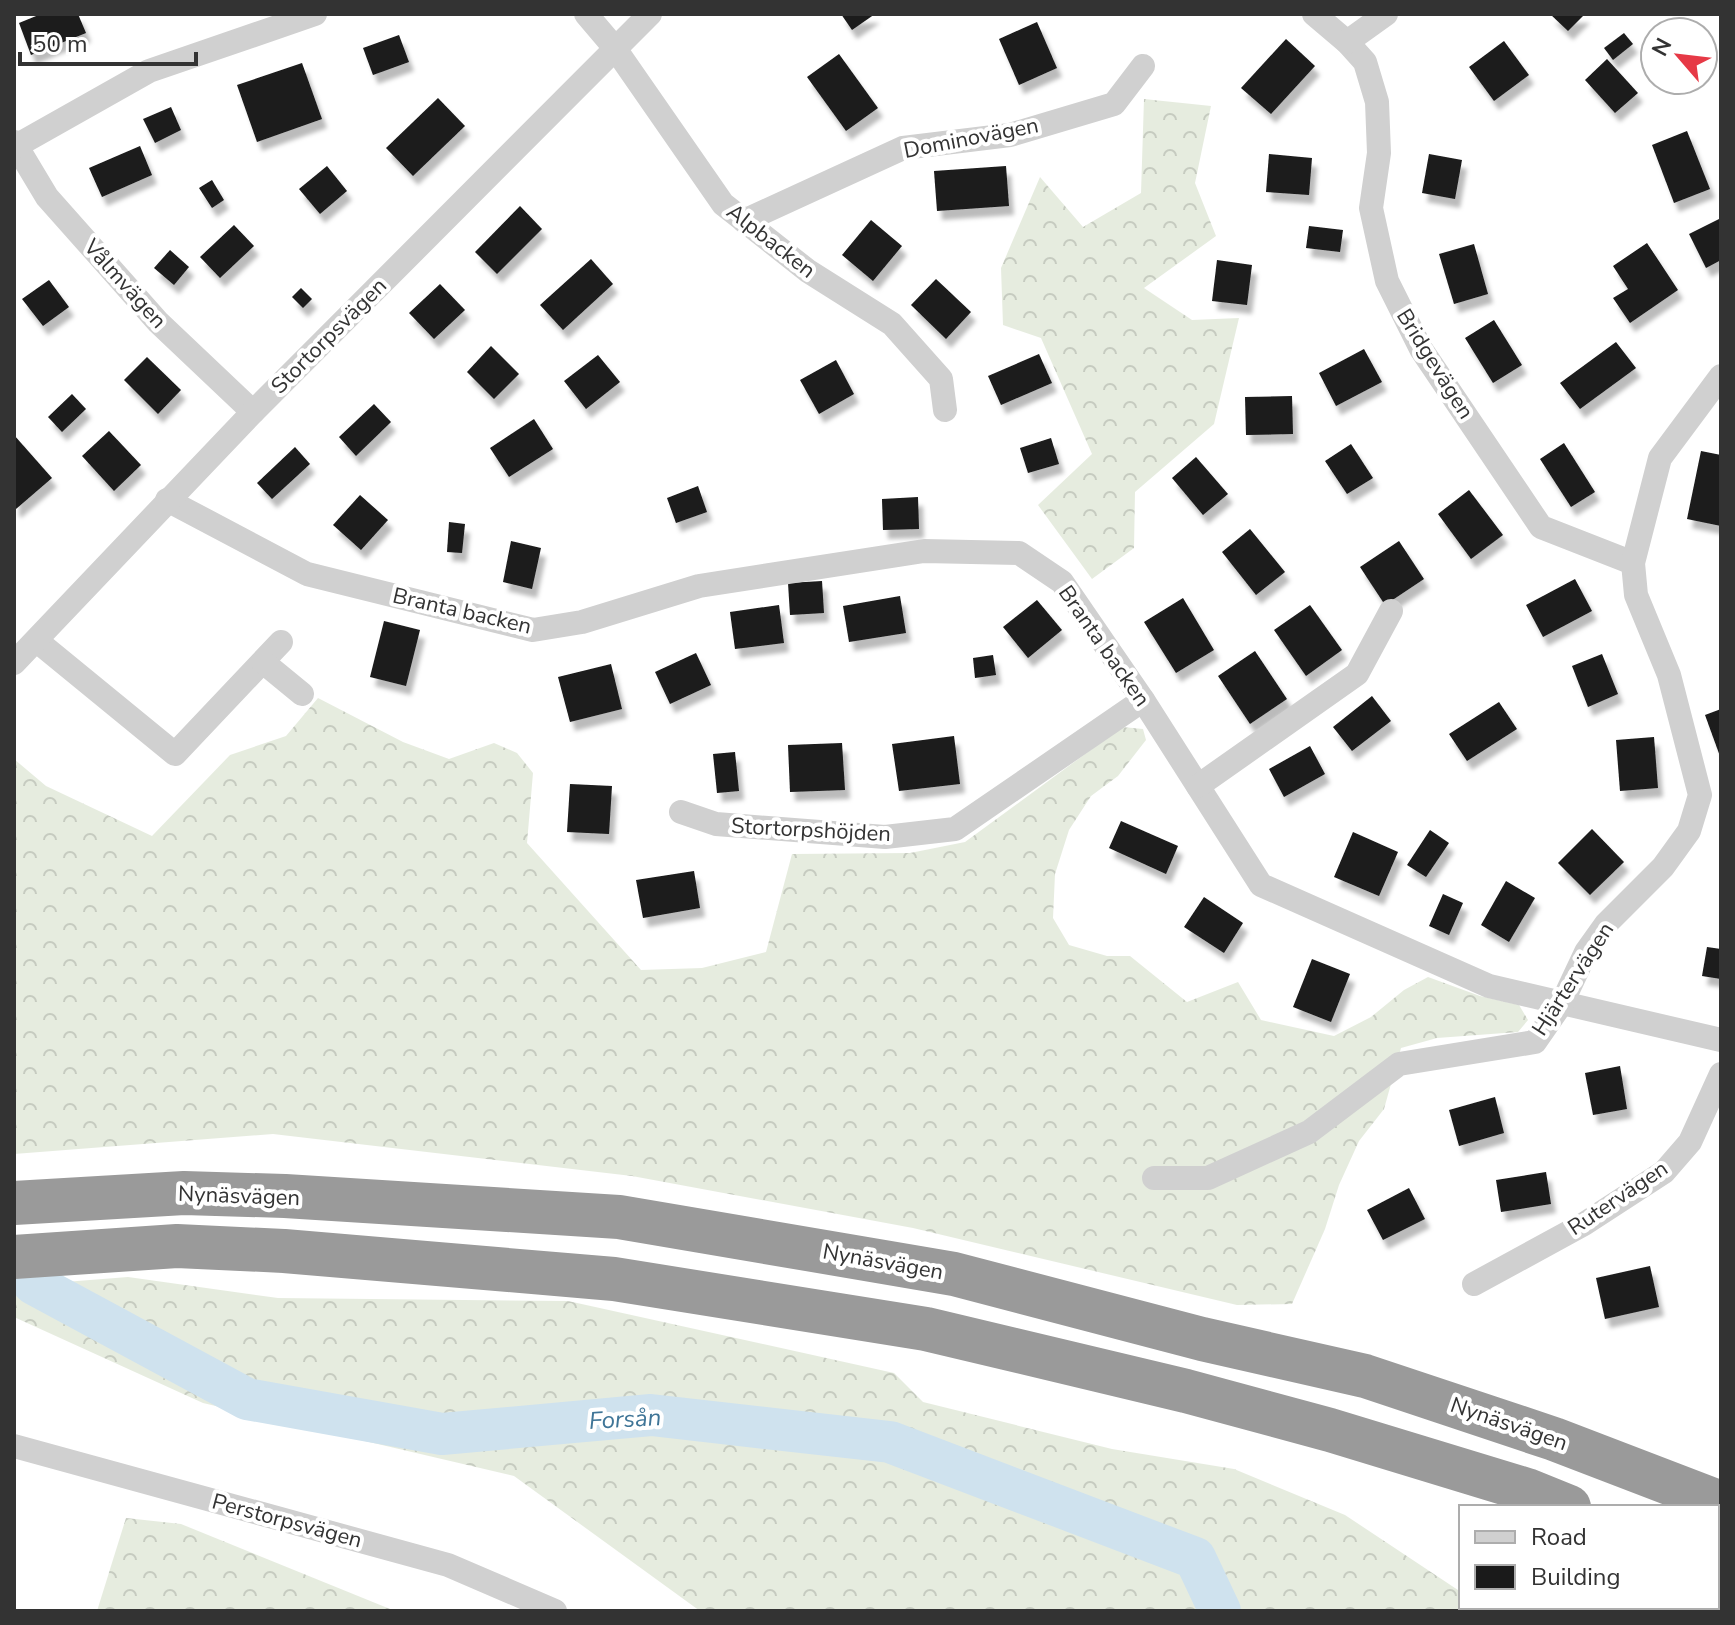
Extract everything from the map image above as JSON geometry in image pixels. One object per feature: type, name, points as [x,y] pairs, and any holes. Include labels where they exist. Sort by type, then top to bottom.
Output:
[{"type":"highway","name":"Nynäsvägen","points":[[14,1203],[184,1193],[285,1196],[619,1217],[954,1274],[1202,1339],[1365,1376],[1554,1439],[1721,1503]]},
{"type":"highway","points":[[14,1257],[177,1246],[284,1251],[614,1279],[926,1329],[1186,1391],[1330,1430],[1527,1490],[1564,1505]]},
{"type":"street","points":[[15,144],[149,71],[315,14]]},
{"type":"street","name":"Alpbacken","points":[[586,14],[614,47],[723,204],[808,271],[892,324],[941,379],[945,410]]},
{"type":"street","name":"Stortorpsvägen","points":[[14,663],[253,412],[650,14]]},
{"type":"street","name":"Bridgevägen","points":[[1314,14],[1365,62],[1377,102],[1379,153],[1371,208],[1387,281],[1421,349],[1541,527],[1633,563]]},
{"type":"street","points":[[1347,42],[1386,14]]},
{"type":"street","name":"Dominovägen","points":[[744,221],[903,148],[1010,135],[1114,104],[1143,66]]},
{"type":"street","name":"Vålmvägen","points":[[15,144],[47,197],[148,310],[253,412]]},
{"type":"street","name":"Hjärtervägen","points":[[1154,1178],[1208,1178],[1309,1132],[1399,1064],[1535,1042],[1562,1003],[1586,952],[1606,924],[1663,867],[1689,831],[1700,795],[1669,675],[1636,595],[1633,563],[1660,458],[1721,376]]},
{"type":"street","name":"Branta backen","points":[[167,500],[307,574],[533,630],[582,622],[699,586],[924,551],[1019,553],[1062,582],[1143,700],[1261,885],[1489,986],[1721,1040]]},
{"type":"street","points":[[1198,786],[1357,674],[1391,611]]},
{"type":"street","points":[[37,641],[175,754],[281,642]]},
{"type":"street","points":[[263,662],[302,694]]},
{"type":"street","name":"Stortorpshöjden","points":[[681,812],[716,824],[885,837],[955,829],[1143,700]]},
{"type":"street","name":"Rutervägen","points":[[1474,1284],[1584,1224],[1664,1172],[1690,1142],[1721,1074]]},
{"type":"street","name":"Perstorpsvägen","points":[[14,1446],[448,1565],[555,1611]]},
{"type":"green space","points":[[1144,99],[1211,106],[1195,183],[1216,236],[1144,288],[1192,320],[1239,318],[1214,424],[1135,492],[1134,548],[1092,579],[1038,505],[1092,454],[1041,338],[1003,325],[1001,268],[1040,177],[1083,227],[1141,193]]},
{"type":"green space","points":[[318,698],[403,742],[449,759],[494,743],[517,753],[533,773],[527,843],[641,970],[702,968],[766,952],[792,854],[910,853],[965,842],[1122,727],[1143,729],[1146,740],[1118,776],[1091,796],[1069,830],[1055,874],[1053,918],[1069,945],[1107,956],[1130,956],[1187,1002],[1238,982],[1261,1020],[1334,1036],[1371,1017],[1404,990],[1428,977],[1480,996],[1519,1005],[1528,1020],[1518,1032],[1437,1038],[1401,1048],[1384,1109],[1359,1141],[1292,1304],[1237,1305],[913,1228],[632,1176],[273,1134],[14,1154],[14,759],[46,786],[152,836],[230,755],[286,736]]},
{"type":"green space","points":[[128,1277],[278,1298],[568,1301],[894,1373],[923,1402],[1112,1449],[1234,1469],[1345,1515],[1459,1591],[1459,1609],[1490,1611],[700,1611],[514,1476],[203,1403],[14,1317],[14,1286]]},
{"type":"green space","points":[[126,1518],[181,1524],[395,1611],[97,1611]]},
{"type":"building","points":[[41,14],[78,14],[86,33],[31,55],[19,23]]},
{"type":"building","points":[[841,14],[875,14],[852,30]]},
{"type":"building","points":[[1550,14],[1585,14],[1568,31]]},
{"type":"building","points":[[1037,22],[1057,68],[1019,85],[999,39]]},
{"type":"building","points":[[1624,33],[1633,44],[1613,60],[1604,48]]},
{"type":"building","points":[[399,35],[409,62],[373,75],[363,48]]},
{"type":"building","points":[[1286,39],[1315,66],[1271,114],[1241,88]]},
{"type":"building","points":[[1504,41],[1529,75],[1494,101],[1469,67]]},
{"type":"building","points":[[839,54],[878,108],[846,131],[807,77]]},
{"type":"building","points":[[1607,59],[1638,93],[1615,113],[1585,80]]},
{"type":"building","points":[[302,63],[322,119],[257,142],[237,85]]},
{"type":"building","points":[[438,98],[465,126],[413,176],[386,148]]},
{"type":"building","points":[[171,107],[181,130],[155,143],[143,119]]},
{"type":"building","points":[[1687,131],[1710,189],[1674,203],[1652,145]]},
{"type":"building","points":[[140,146],[152,175],[102,197],[89,168]]},
{"type":"building","points":[[1269,154],[1312,158],[1309,195],[1266,192]]},
{"type":"building","points":[[1429,154],[1462,160],[1455,199],[1422,193]]},
{"type":"building","points":[[327,166],[347,191],[320,214],[299,189]]},
{"type":"building","points":[[1006,166],[1009,206],[937,211],[934,171]]},
{"type":"building","points":[[212,180],[224,200],[212,208],[199,188]]},
{"type":"building","points":[[520,206],[542,229],[497,274],[475,252]]},
{"type":"building","points":[[1721,218],[1721,260],[1706,268],[1689,234]]},
{"type":"building","points":[[871,220],[902,246],[873,281],[842,255]]},
{"type":"building","points":[[234,225],[254,246],[220,278],[200,257]]},
{"type":"building","points":[[1309,226],[1343,230],[1340,252],[1306,248]]},
{"type":"building","points":[[1647,243],[1678,290],[1630,323],[1613,298],[1628,289],[1613,266]]},
{"type":"building","points":[[1474,244],[1488,294],[1454,304],[1439,254]]},
{"type":"building","points":[[170,250],[189,267],[174,285],[154,268]]},
{"type":"building","points":[[591,259],[613,284],[563,330],[540,305]]},
{"type":"building","points":[[1217,260],[1252,265],[1247,305],[1212,301]]},
{"type":"building","points":[[936,279],[971,312],[946,339],[911,305]]},
{"type":"building","points":[[49,280],[69,307],[43,326],[22,299]]},
{"type":"building","points":[[440,284],[465,310],[434,339],[409,313]]},
{"type":"building","points":[[301,288],[312,299],[303,308],[292,297]]},
{"type":"building","points":[[1494,320],[1522,365],[1493,383],[1465,338]]},
{"type":"building","points":[[1616,342],[1636,368],[1580,409],[1560,383]]},
{"type":"building","points":[[491,346],[519,374],[494,399],[467,372]]},
{"type":"building","points":[[1364,349],[1382,382],[1336,406],[1319,373]]},
{"type":"building","points":[[1039,354],[1052,383],[1001,405],[988,376]]},
{"type":"building","points":[[598,355],[620,382],[586,409],[564,381]]},
{"type":"building","points":[[147,357],[181,390],[158,414],[124,380]]},
{"type":"building","points":[[836,360],[854,394],[819,414],[800,380]]},
{"type":"building","points":[[72,394],[86,409],[62,432],[48,417]]},
{"type":"building","points":[[1292,396],[1293,434],[1246,435],[1245,397]]},
{"type":"building","points":[[374,404],[391,422],[356,456],[339,437]]},
{"type":"building","points":[[534,419],[553,449],[509,477],[490,448]]},
{"type":"building","points":[[109,431],[141,465],[114,491],[82,456]]},
{"type":"building","points":[[14,435],[52,478],[16,509],[14,506]]},
{"type":"building","points":[[1051,438],[1059,464],[1028,473],[1020,448]]},
{"type":"building","points":[[1564,443],[1595,492],[1571,507],[1540,459]]},
{"type":"building","points":[[1351,444],[1373,478],[1347,494],[1325,461]]},
{"type":"building","points":[[295,447],[310,464],[272,499],[257,483]]},
{"type":"building","points":[[1701,451],[1721,455],[1721,526],[1687,519]]},
{"type":"building","points":[[1196,457],[1228,494],[1203,515],[1172,478]]},
{"type":"building","points":[[698,486],[707,512],[676,523],[667,498]]},
{"type":"building","points":[[1469,490],[1503,535],[1471,559],[1438,514]]},
{"type":"building","points":[[360,495],[388,520],[361,550],[333,525]]},
{"type":"building","points":[[918,497],[919,529],[883,530],[882,499]]},
{"type":"building","points":[[449,522],[465,524],[462,553],[447,552]]},
{"type":"building","points":[[1250,529],[1285,572],[1256,595],[1222,552]]},
{"type":"building","points":[[511,541],[541,548],[532,589],[503,582]]},
{"type":"building","points":[[1399,541],[1424,579],[1385,605],[1360,567]]},
{"type":"building","points":[[1575,579],[1592,611],[1543,637],[1526,605]]},
{"type":"building","points":[[822,581],[824,613],[790,615],[788,583]]},
{"type":"building","points":[[900,596],[906,633],[849,642],[843,606]]},
{"type":"building","points":[[1183,598],[1214,650],[1176,673],[1144,622]]},
{"type":"building","points":[[1037,600],[1062,630],[1028,658],[1003,627]]},
{"type":"building","points":[[779,605],[784,643],[735,649],[730,612]]},
{"type":"building","points":[[1310,605],[1342,650],[1306,676],[1274,630]]},
{"type":"building","points":[[384,621],[420,630],[406,686],[370,677]]},
{"type":"building","points":[[1255,651],[1287,699],[1250,724],[1218,676]]},
{"type":"building","points":[[696,653],[711,685],[670,704],[655,672]]},
{"type":"building","points":[[1602,654],[1618,694],[1588,707],[1572,666]]},
{"type":"building","points":[[993,655],[996,675],[975,678],[973,658]]},
{"type":"building","points":[[611,664],[622,709],[570,722],[558,677]]},
{"type":"building","points":[[1372,696],[1391,721],[1352,751],[1333,727]]},
{"type":"building","points":[[1499,702],[1517,729],[1467,761],[1449,734]]},
{"type":"building","points":[[1721,709],[1721,759],[1705,715]]},
{"type":"building","points":[[954,736],[960,784],[899,791],[892,744]]},
{"type":"building","points":[[1654,737],[1658,788],[1620,791],[1616,740]]},
{"type":"building","points":[[842,743],[845,790],[790,792],[788,745]]},
{"type":"building","points":[[1310,746],[1325,774],[1284,797],[1269,769]]},
{"type":"building","points":[[735,752],[739,791],[717,793],[713,754]]},
{"type":"building","points":[[570,784],[612,786],[609,834],[567,832]]},
{"type":"building","points":[[1121,821],[1178,846],[1166,874],[1109,848]]},
{"type":"building","points":[[1592,829],[1624,862],[1590,895],[1558,863]]},
{"type":"building","points":[[1430,830],[1449,843],[1426,877],[1407,865]]},
{"type":"building","points":[[1353,832],[1398,852],[1379,896],[1334,877]]},
{"type":"building","points":[[694,871],[700,908],[643,918],[636,880]]},
{"type":"building","points":[[1506,881],[1535,898],[1509,942],[1481,925]]},
{"type":"building","points":[[1443,894],[1463,903],[1449,935],[1429,926]]},
{"type":"building","points":[[1204,897],[1243,923],[1224,953],[1184,927]]},
{"type":"building","points":[[1707,947],[1721,949],[1721,979],[1702,976]]},
{"type":"building","points":[[1312,959],[1350,974],[1331,1022],[1293,1007]]},
{"type":"building","points":[[1620,1066],[1627,1109],[1593,1115],[1585,1073]]},
{"type":"building","points":[[1495,1097],[1504,1133],[1459,1146],[1449,1110]]},
{"type":"building","points":[[1546,1172],[1551,1204],[1501,1212],[1496,1180]]},
{"type":"building","points":[[1409,1188],[1425,1219],[1383,1240],[1367,1210]]},
{"type":"building","points":[[1650,1266],[1659,1307],[1605,1319],[1596,1278]]},
{"type":"waterway","name":"Forsån","points":[[14,1263],[34,1284],[247,1399],[442,1434],[651,1415],[890,1442],[1195,1558],[1220,1611]]}]
